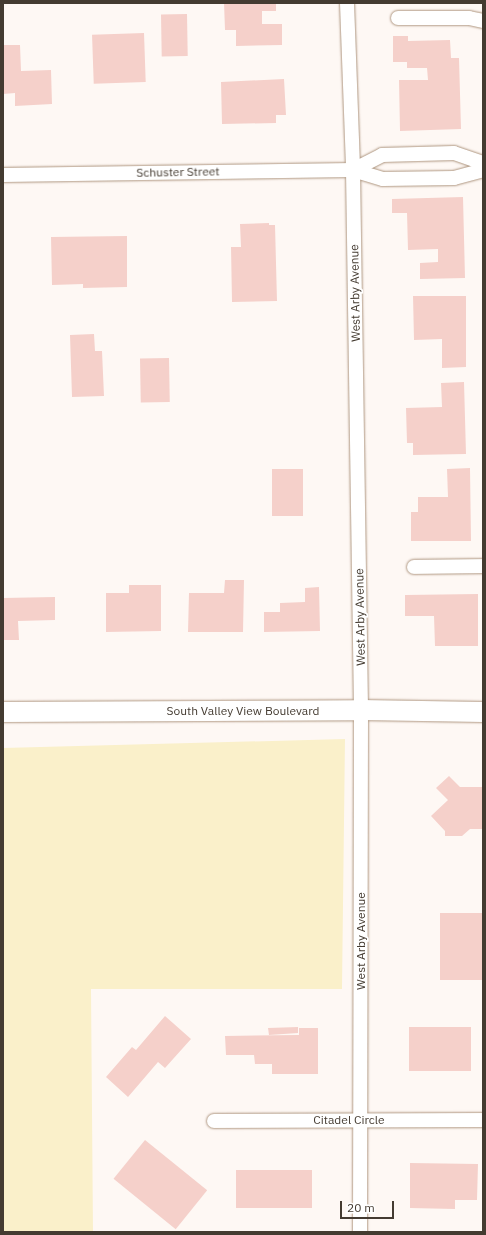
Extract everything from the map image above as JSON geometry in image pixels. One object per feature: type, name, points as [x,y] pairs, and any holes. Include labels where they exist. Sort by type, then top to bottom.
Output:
[{"type":"main road","name":"South Valley View Boulevard","points":[[3,712],[361,710],[483,712]]},
{"type":"street","name":"West Arby Avenue","points":[[347,3],[353,170],[361,710],[360,1232]]},
{"type":"street","points":[[398,18],[469,18],[483,22]]},
{"type":"street","name":"Schuster Street","points":[[353,170],[382,155],[454,153],[483,163]]},
{"type":"street","name":"Schuster Street","points":[[3,175],[353,170],[383,179],[454,178],[483,170]]},
{"type":"street","points":[[414,568],[483,566]]},
{"type":"street","name":"Citadel Circle","points":[[214,1121],[483,1120]]},
{"type":"sand","points":[[345,739],[342,989],[91,989],[93,1232],[3,1232],[3,748]]},
{"type":"building","points":[[224,3],[276,3],[276,11],[262,11],[262,24],[282,24],[282,45],[236,46],[236,30],[225,30]]},
{"type":"building","points":[[161,14],[187,14],[188,56],[162,56]]},
{"type":"building","points":[[144,33],[146,82],[94,84],[92,35]]},
{"type":"building","points":[[393,36],[408,36],[408,41],[450,40],[451,58],[459,58],[461,129],[400,131],[399,80],[428,80],[427,68],[407,68],[407,62],[393,62]]},
{"type":"building","points":[[3,45],[20,45],[21,71],[51,70],[52,104],[15,106],[15,93],[3,94]]},
{"type":"building","points":[[284,79],[286,115],[276,115],[276,123],[222,124],[221,82]]},
{"type":"building","points":[[463,197],[465,278],[420,279],[420,263],[438,262],[438,249],[408,250],[407,213],[392,213],[392,199]]},
{"type":"building","points":[[269,223],[269,225],[275,225],[277,301],[232,302],[231,247],[241,247],[240,224]]},
{"type":"building","points":[[127,236],[127,287],[83,288],[83,284],[52,285],[51,237]]},
{"type":"building","points":[[413,296],[466,296],[466,367],[442,368],[442,339],[414,340]]},
{"type":"building","points":[[94,334],[95,351],[102,351],[104,396],[72,397],[70,335]]},
{"type":"building","points":[[169,358],[170,402],[141,402],[140,359]]},
{"type":"building","points":[[464,382],[466,454],[413,455],[413,443],[407,443],[406,408],[442,407],[441,383]]},
{"type":"building","points":[[470,468],[471,541],[411,541],[411,512],[418,512],[418,497],[448,497],[447,469]]},
{"type":"building","points":[[272,469],[303,469],[303,516],[272,516]]},
{"type":"building","points":[[225,580],[244,580],[243,632],[188,632],[189,593],[224,593]]},
{"type":"building","points":[[129,585],[161,585],[161,631],[106,632],[106,593],[129,593]]},
{"type":"building","points":[[319,587],[320,631],[264,632],[264,612],[280,612],[280,603],[305,602],[305,588]]},
{"type":"building","points":[[478,594],[478,646],[435,646],[434,616],[405,616],[405,595]]},
{"type":"building","points":[[55,597],[55,620],[18,621],[19,640],[3,640],[3,598]]},
{"type":"building","points":[[449,776],[460,787],[483,787],[483,829],[470,829],[462,836],[445,836],[445,831],[431,816],[448,800],[436,788]]},
{"type":"building","points":[[440,913],[483,913],[483,980],[440,980]]},
{"type":"building","points":[[165,1016],[191,1039],[165,1068],[158,1062],[128,1097],[106,1077],[132,1047],[136,1050]]},
{"type":"building","points":[[298,1027],[298,1033],[269,1035],[268,1028]]},
{"type":"building","points":[[409,1027],[471,1027],[471,1071],[409,1071]]},
{"type":"building","points":[[299,1028],[318,1028],[318,1074],[272,1074],[272,1064],[255,1064],[254,1055],[226,1055],[225,1036],[299,1035]]},
{"type":"building","points":[[145,1140],[207,1190],[176,1229],[114,1179]]},
{"type":"building","points":[[410,1163],[478,1164],[477,1200],[455,1200],[455,1209],[410,1208]]},
{"type":"building","points":[[236,1170],[312,1170],[312,1208],[236,1208]]}]
